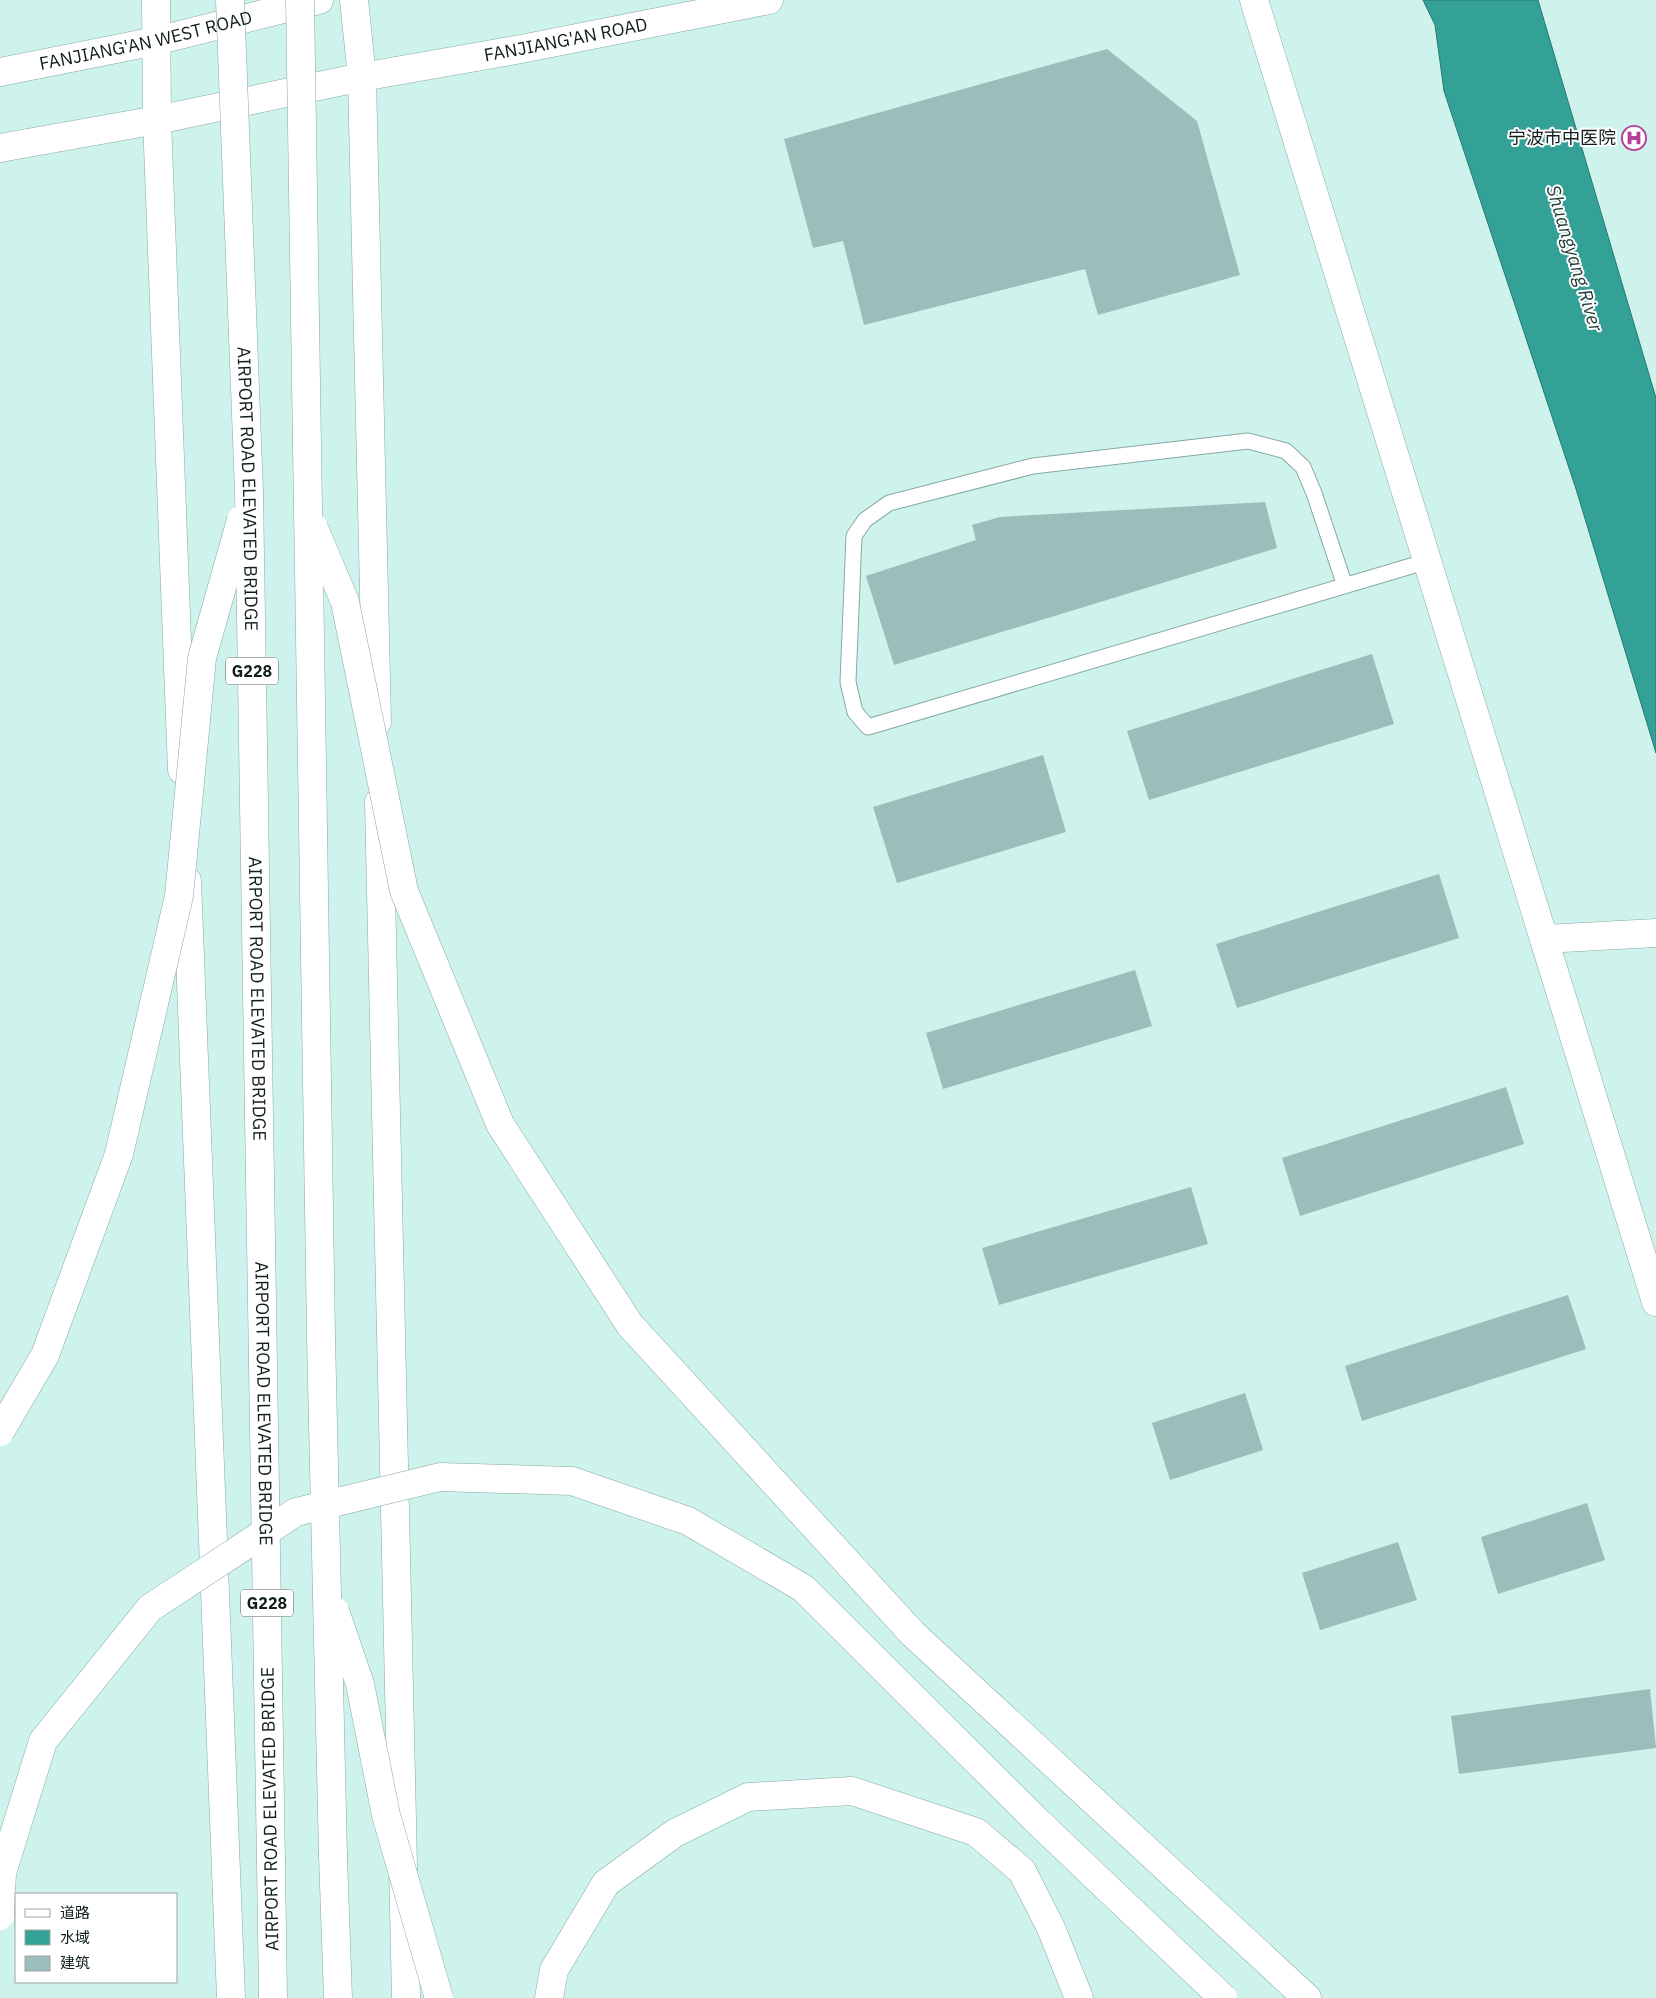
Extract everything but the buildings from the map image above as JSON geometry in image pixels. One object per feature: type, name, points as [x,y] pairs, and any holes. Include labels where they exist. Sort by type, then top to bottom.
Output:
[{"type":"main road","points":[[156,0],[157,120],[231,1998]]},
{"type":"main road","name":"AIRPORT ROAD ELEVATED BRIDGE","points":[[230,0],[249,492],[273,1998]]},
{"type":"main road","points":[[300,0],[320,1327],[338,1998]]},
{"type":"main road","name":"FANJIANG'AN WEST ROAD","points":[[0,72],[156,41],[319,0]]},
{"type":"main road","points":[[354,0],[362,77],[406,1998]]},
{"type":"main road","name":"FANJIANG'AN ROAD","points":[[157,120],[362,77],[522,49],[769,0]]},
{"type":"main road","points":[[1254,0],[1656,1302]]},
{"type":"main road","points":[[0,148],[157,120]]},
{"type":"main road","points":[[0,1432],[45,1355],[118,1154],[179,896],[202,658],[249,492]]},
{"type":"main road","points":[[308,515],[345,602],[404,891],[500,1124],[630,1324],[913,1634],[1308,1998]]},
{"type":"main road","points":[[1544,939],[1656,933]]},
{"type":"main road","points":[[0,1916],[2,1872],[42,1741],[150,1608],[296,1512],[440,1477],[572,1481],[688,1521],[804,1588],[1036,1820],[1223,1998]]},
{"type":"main road","points":[[327,1585],[360,1684],[386,1815],[438,1998]]},
{"type":"main road","points":[[549,1998],[554,1970],[606,1883],[675,1833],[748,1797],[852,1791],[976,1832],[1022,1871],[1052,1928],[1079,1998]]},
{"type":"lane","points":[[1345,586],[1314,493],[1303,467],[1286,452],[1248,441],[1033,466],[890,504],[865,520],[854,536],[848,682],[855,712],[868,727],[1345,586],[1428,561]]},
{"type":"water","name":"Shuangyang River","points":[[1423,0],[1538,0],[1656,398],[1656,753],[1576,489],[1444,91],[1435,25]]},
{"type":"place","name":"宁波市中医院","points":[[1634,138]]}]
